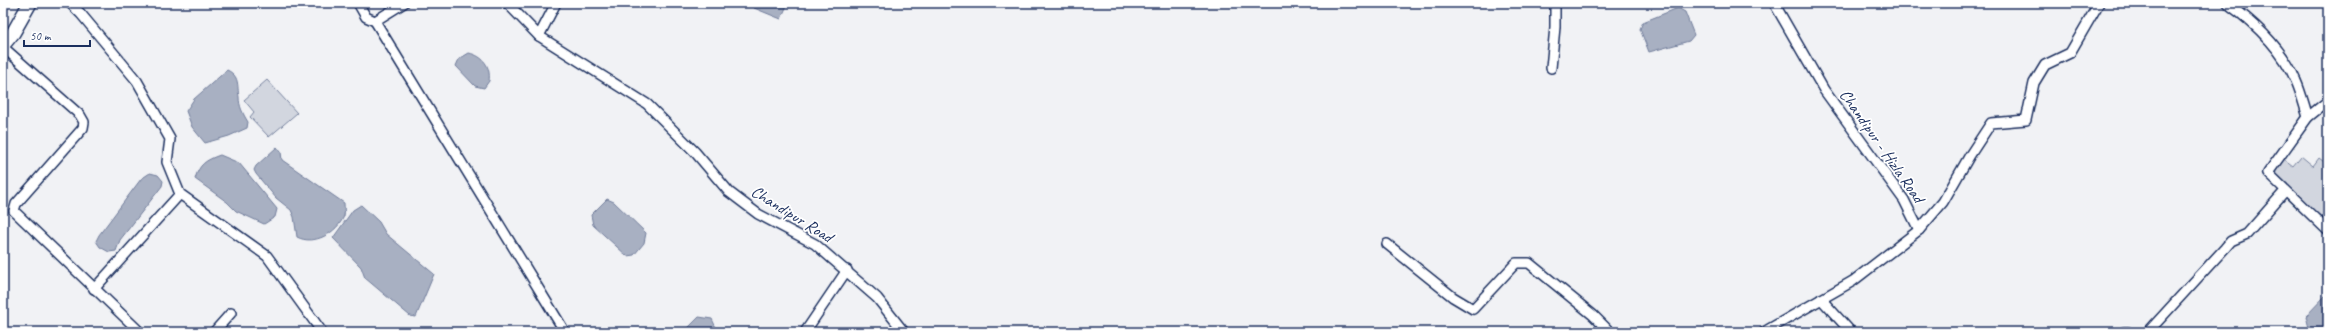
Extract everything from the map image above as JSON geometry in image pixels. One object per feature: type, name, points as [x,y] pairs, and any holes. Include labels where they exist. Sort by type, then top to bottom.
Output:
[{"type":"main road","points":[[3,46],[13,33],[30,3]]},
{"type":"street","points":[[70,3],[137,81],[170,139],[167,162],[180,194],[267,256],[322,332]]},
{"type":"street","points":[[358,3],[366,17],[375,21],[565,332]]},
{"type":"street","points":[[375,21],[404,3]]},
{"type":"street","name":"Chandipur Road","points":[[507,3],[539,36],[647,104],[695,152],[729,192],[758,214],[815,244],[847,270],[877,298],[904,332]]},
{"type":"street","points":[[539,36],[556,3]]},
{"type":"street","points":[[1551,68],[1555,27],[1555,3]]},
{"type":"street","name":"Chandipur - Hizla Road","points":[[1764,332],[1853,281],[1919,230],[1904,200],[1824,90],[1774,3]]},
{"type":"street","points":[[1919,230],[1943,202],[1970,155],[1991,123],[2026,120],[2034,83],[2046,65],[2070,53],[2099,3]]},
{"type":"street","points":[[2227,3],[2253,22],[2281,54],[2296,81],[2308,117]]},
{"type":"street","points":[[3,46],[80,115],[84,122],[83,128],[16,204],[14,211],[140,332]]},
{"type":"street","points":[[2328,100],[2308,117],[2268,174],[2328,231]]},
{"type":"street","points":[[2148,332],[2231,241],[2247,234],[2285,191]]},
{"type":"street","points":[[94,289],[180,194]]},
{"type":"street","points":[[1387,244],[1453,297],[1473,309],[1516,264],[1524,262],[1529,263],[1593,315],[1610,332]]},
{"type":"street","points":[[805,332],[847,270]]},
{"type":"street","points":[[1822,299],[1850,332]]},
{"type":"street","points":[[214,332],[231,313]]},
{"type":"shaded area","points":[[267,80],[297,113],[269,137],[250,117],[254,112],[244,100]]},
{"type":"shaded area","points":[[2301,156],[2313,166],[2319,158],[2328,165],[2328,222],[2271,175],[2284,159],[2293,166]]},
{"type":"water","points":[[752,3],[788,3],[781,19],[754,8]]},
{"type":"water","points":[[1678,8],[1685,12],[1694,35],[1689,41],[1649,52],[1640,29],[1643,22]]},
{"type":"water","points":[[469,53],[482,59],[487,66],[489,71],[489,81],[484,88],[475,86],[456,66],[459,59]]},
{"type":"water","points":[[227,70],[236,78],[239,100],[243,113],[248,122],[247,128],[229,136],[205,143],[192,127],[186,111],[194,99]]},
{"type":"water","points":[[277,147],[281,152],[282,160],[344,203],[344,216],[341,222],[331,232],[317,239],[311,240],[297,237],[294,217],[291,210],[276,198],[256,174],[254,170],[256,166]]},
{"type":"water","points":[[220,155],[239,163],[277,209],[275,217],[264,224],[236,211],[227,202],[195,179],[204,163]]},
{"type":"water","points":[[150,173],[158,175],[163,181],[162,186],[120,240],[116,251],[109,252],[100,247],[96,241],[99,235],[141,179]]},
{"type":"water","points":[[607,199],[614,202],[646,233],[644,243],[634,255],[627,256],[593,225],[591,215]]},
{"type":"water","points":[[361,205],[379,222],[386,234],[434,274],[416,317],[410,316],[365,278],[361,267],[333,238],[353,210]]},
{"type":"water","points":[[2326,295],[2328,299],[2328,332],[2310,332],[2306,316]]},
{"type":"water","points":[[699,317],[712,319],[718,332],[684,332]]}]
